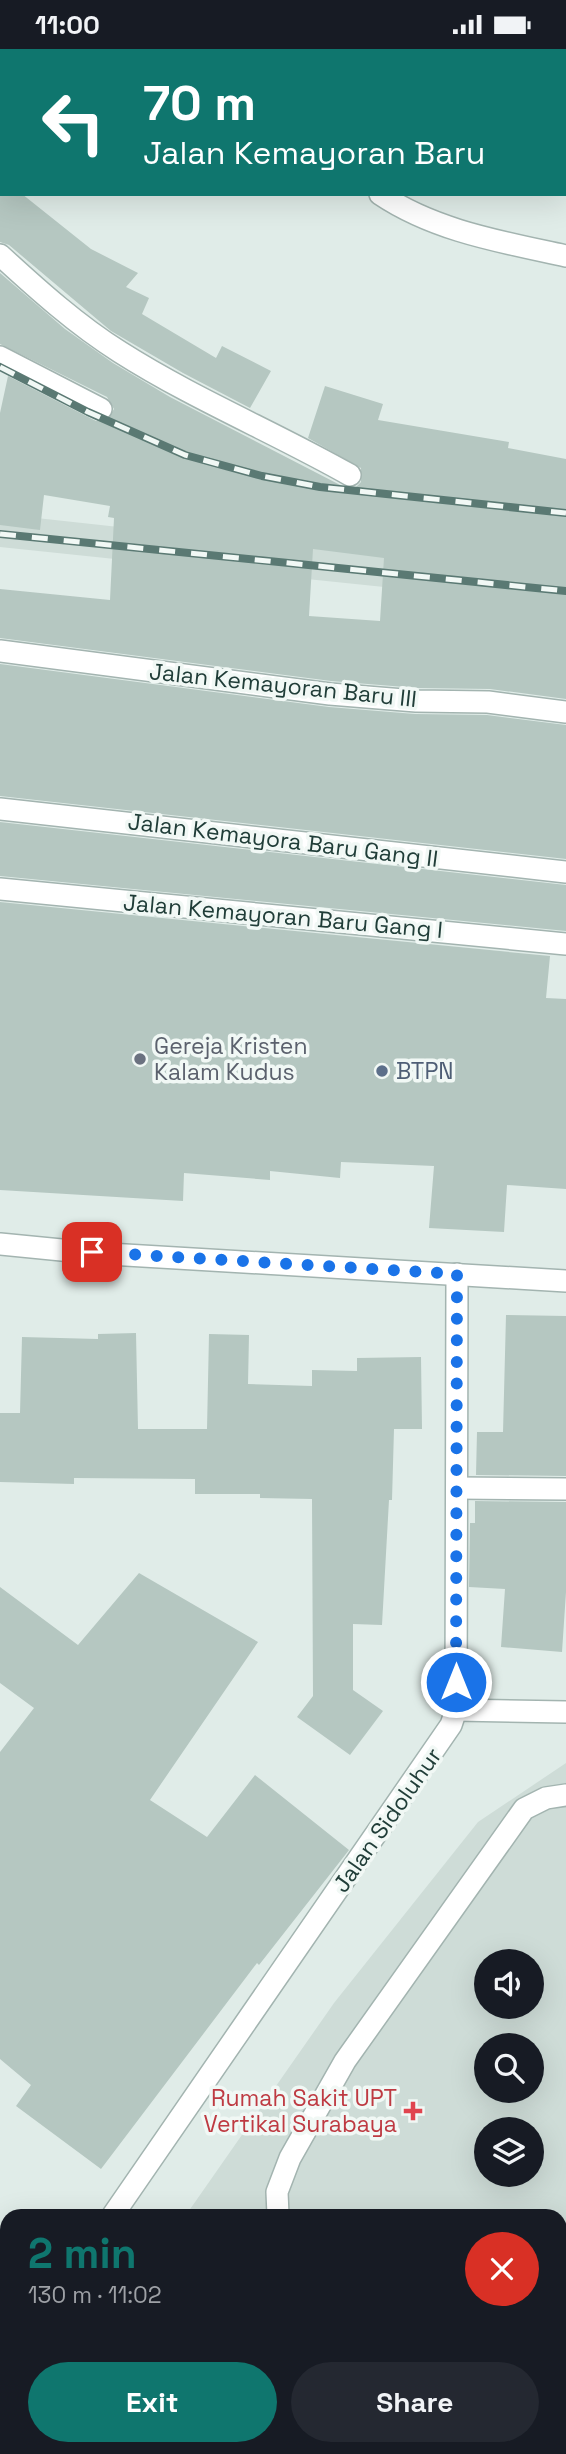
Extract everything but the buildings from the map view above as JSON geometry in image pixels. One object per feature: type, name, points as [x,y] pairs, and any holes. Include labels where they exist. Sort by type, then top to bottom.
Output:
[{"type":"street","points":[[383,196],[403,210],[460,231],[566,257]]},
{"type":"street","points":[[0,255],[33,285],[119,351],[233,415],[350,475]]},
{"type":"street","points":[[0,357],[101,409]]},
{"type":"street","name":"Jalan Kemayoran Baru III","points":[[0,651],[330,694],[416,701],[488,702],[566,712]]},
{"type":"street","name":"Jalan Kemayora Baru Gang II","points":[[0,809],[566,872]]},
{"type":"street","name":"Jalan Kemayoran Baru Gang I","points":[[0,889],[566,944]]},
{"type":"street","points":[[0,1244],[566,1281]]},
{"type":"street","name":"Jalan Sidoluhur","points":[[117,2209],[441,1742],[456,1710],[457,1274]]},
{"type":"street","points":[[457,1488],[566,1489]]},
{"type":"street","points":[[456,1710],[566,1712]]},
{"type":"street","points":[[278,2209],[278,2192],[290,2158],[345,2061],[524,1809],[546,1798],[566,1795]]},
{"type":"shaded area","points":[[0,514],[456,564],[413,590],[0,547]]},
{"type":"shaded area","name":"Rumah Sakit UPT Vertikal Surabaya","points":[[566,1763],[566,2209],[190,2209],[334,2003],[478,1822]]},
{"type":"railway","points":[[0,367],[88,412],[185,455],[262,476],[320,487],[566,513]]},
{"type":"railway","points":[[0,534],[566,591]]},
{"type":"place","name":"Gereja Kristen Kalam Kudus","points":[[140,1059]]},
{"type":"place","name":"BTPN","points":[[382,1071]]},
{"type":"place","name":"Rumah Sakit UPT Vertikal Surabaya","points":[[413,2111]]},
{"type":"route","points":[[92,1252],[457,1274],[456,1682]]}]
